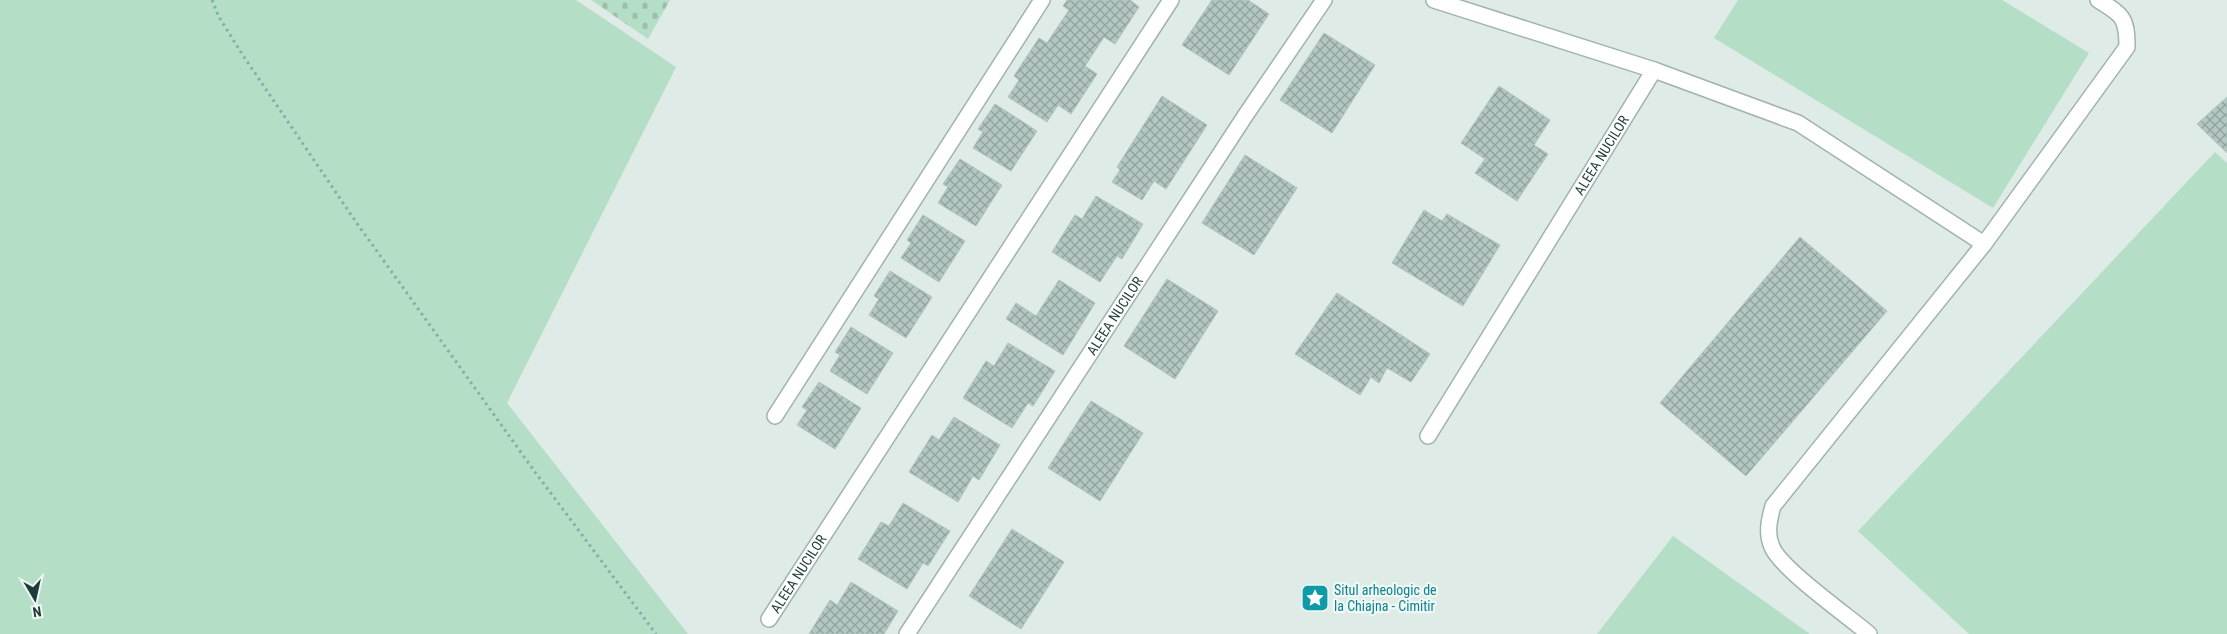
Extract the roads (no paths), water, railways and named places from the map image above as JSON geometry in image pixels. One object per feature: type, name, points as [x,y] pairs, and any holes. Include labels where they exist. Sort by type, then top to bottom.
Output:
[{"type":"street","points":[[774,416],[1042,0]]},
{"type":"street","name":"ALEEA NUCILOR","points":[[769,619],[1171,0]]},
{"type":"street","name":"ALEEA NUCILOR","points":[[907,634],[1240,124],[1324,0]]},
{"type":"street","points":[[1434,0],[1654,70],[1798,123],[1984,244]]},
{"type":"street","points":[[1869,634],[1785,565],[1772,548],[1768,526],[1772,506],[1984,244],[2127,47],[2127,26],[2116,11],[2098,0]]},
{"type":"street","name":"ALEEA NUCILOR","points":[[1428,436],[1654,70]]},
{"type":"place","name":"Situl arheologic de la Chiajna - Cimitir","points":[[1315,598]]}]
